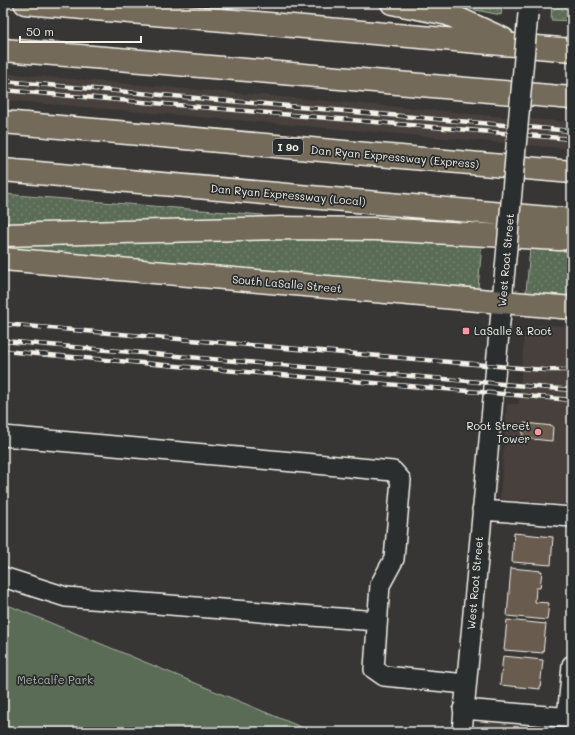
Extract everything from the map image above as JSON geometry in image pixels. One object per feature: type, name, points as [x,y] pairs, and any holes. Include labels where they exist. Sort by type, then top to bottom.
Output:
[{"type":"main road","points":[[25,3],[572,50]]},
{"type":"main road","points":[[392,3],[448,14],[517,45]]},
{"type":"main road","points":[[3,50],[118,58],[572,98]]},
{"type":"main road","name":"Dan Ryan Expressway (Express)","points":[[3,122],[572,172]]},
{"type":"main road","name":"Dan Ryan Expressway (Local)","points":[[3,170],[572,220]]},
{"type":"main road","points":[[3,235],[282,228],[376,229],[560,239],[572,237]]},
{"type":"main road","name":"South LaSalle Street","points":[[3,259],[572,308]]},
{"type":"street","name":"West Root Street","points":[[462,732],[528,9]]},
{"type":"street","points":[[3,436],[393,471],[401,480],[394,559],[380,585],[374,669],[384,676],[466,684]]},
{"type":"street","points":[[482,510],[572,518]]},
{"type":"street","points":[[3,577],[66,597],[377,621]]},
{"type":"street","points":[[464,709],[570,718],[572,665]]},
{"type":"shaded area","points":[[3,73],[572,122],[572,149],[3,100]]},
{"type":"shaded area","points":[[549,325],[572,327],[572,505],[500,499],[507,404],[519,404],[524,335],[527,329],[533,326]]},
{"type":"shaded area","points":[[484,722],[572,730],[572,732],[483,732]]},
{"type":"green space","points":[[440,3],[503,3],[501,15]]},
{"type":"green space","points":[[552,3],[572,3],[572,21],[551,20]]},
{"type":"green space","points":[[3,194],[263,215],[262,219],[3,224]]},
{"type":"green space","points":[[408,239],[482,245],[478,288],[3,248],[3,245],[64,242]]},
{"type":"green space","points":[[530,249],[572,252],[572,296],[526,292]]},
{"type":"green space","name":"Metcalfe Park","points":[[3,603],[313,732],[3,732]]},
{"type":"building","name":"Root Street Tower","points":[[524,423],[553,426],[552,441],[522,438]]},
{"type":"building","points":[[514,533],[553,537],[551,565],[512,562]]},
{"type":"building","points":[[511,568],[542,571],[540,588],[536,588],[535,602],[549,603],[547,620],[507,616]]},
{"type":"building","points":[[507,620],[546,624],[543,653],[504,650]]},
{"type":"building","points":[[503,656],[543,660],[540,689],[500,685]]},
{"type":"railway","points":[[3,81],[572,131]]},
{"type":"railway","points":[[3,90],[572,139]]},
{"type":"railway","points":[[3,324],[545,370],[572,370]]},
{"type":"railway","points":[[3,341],[572,390]]},
{"type":"railway","points":[[3,351],[572,400]]},
{"type":"place","name":"LaSalle & Root","points":[[466,331]]},
{"type":"place","name":"Root Street Tower","points":[[538,432]]}]
